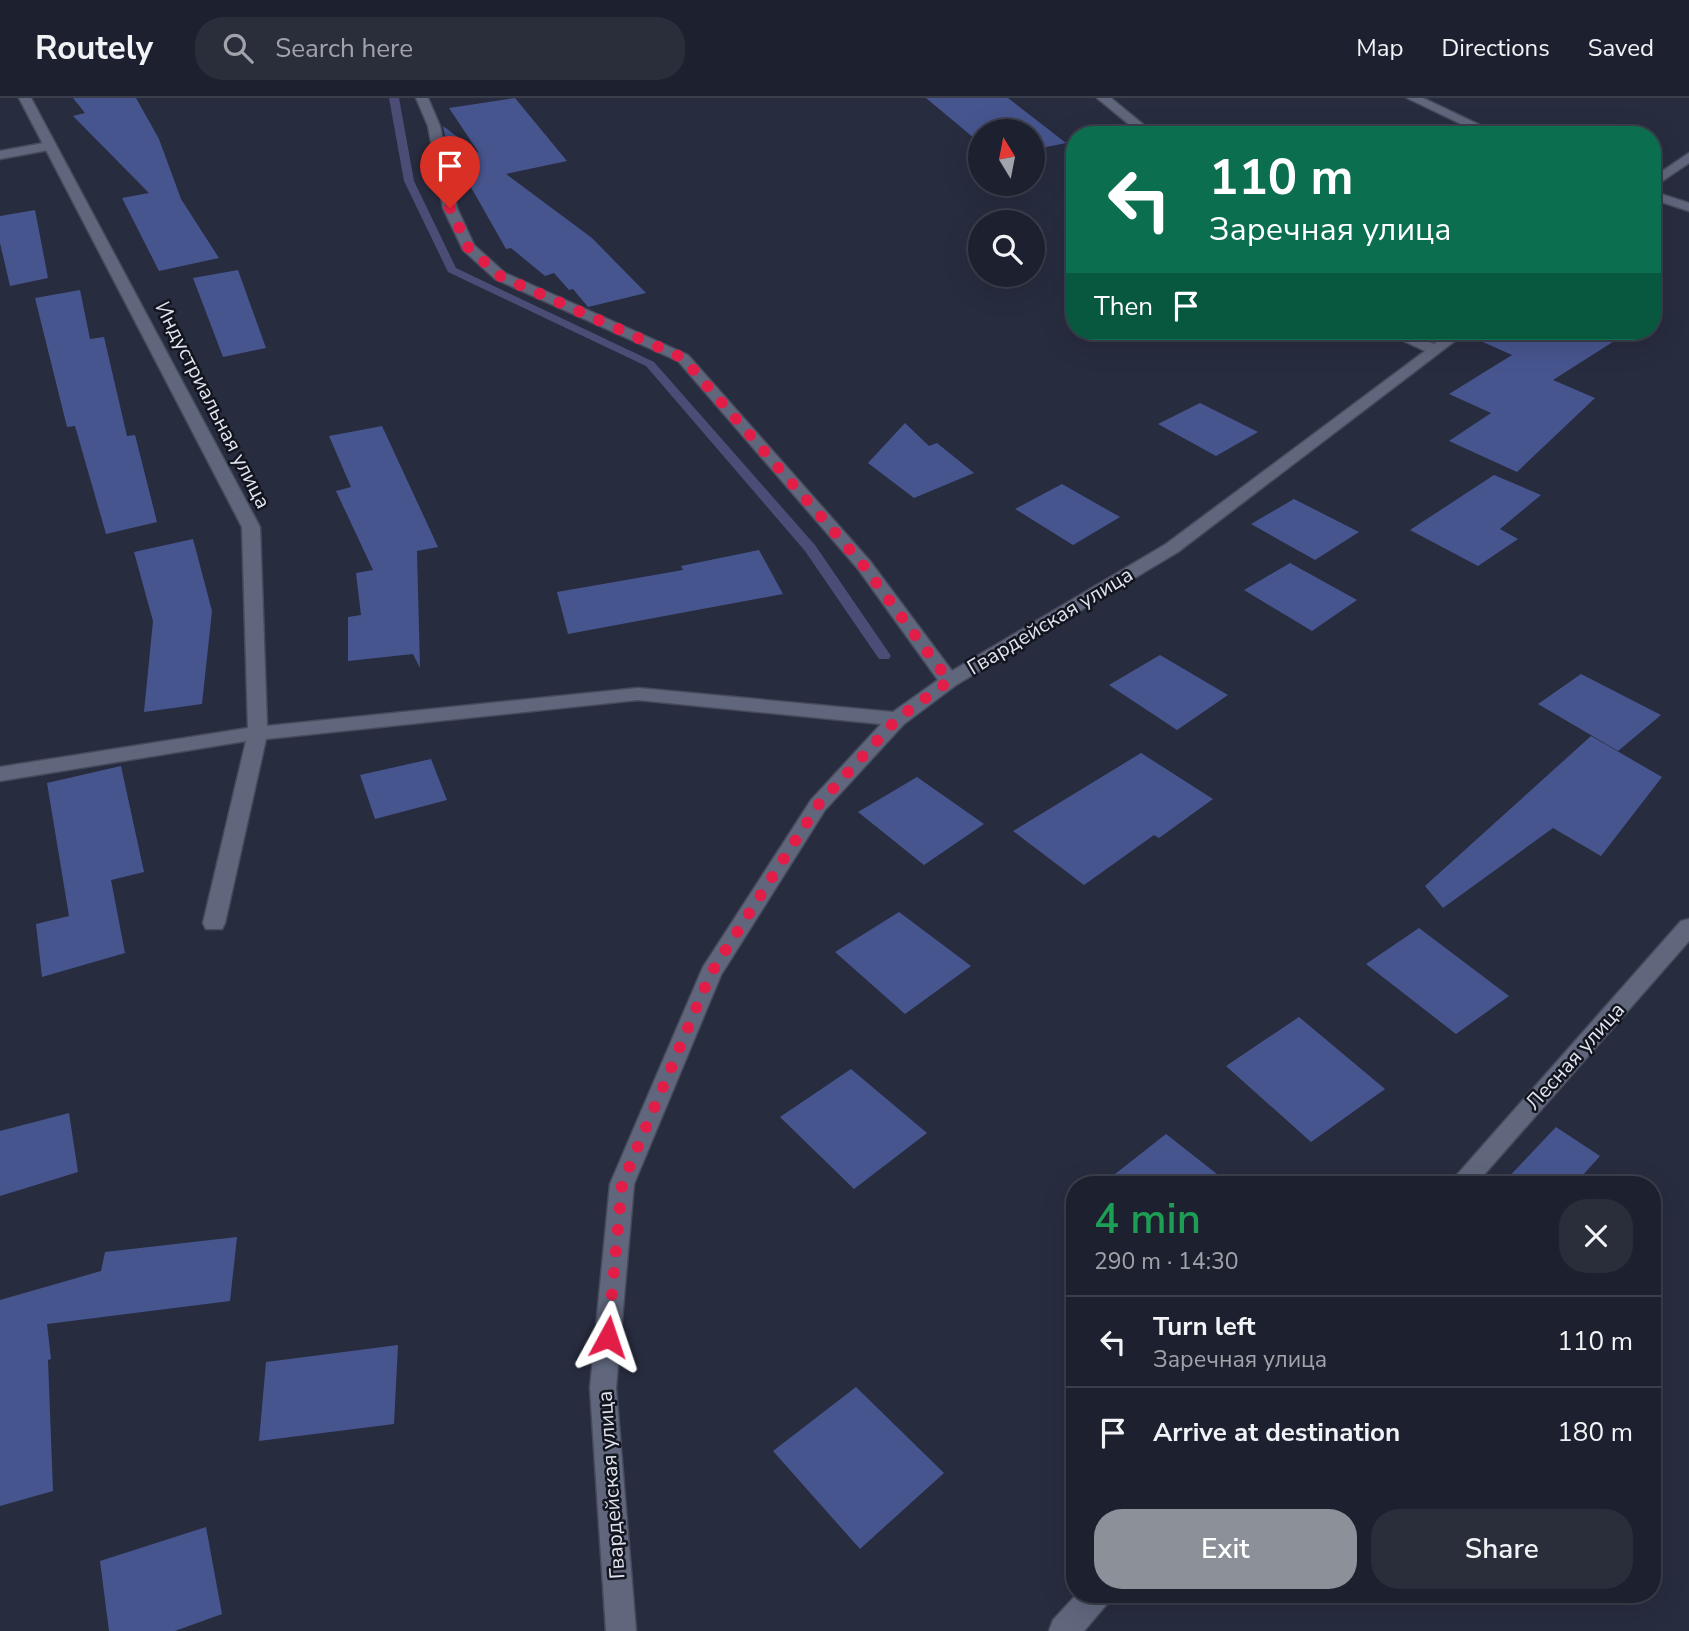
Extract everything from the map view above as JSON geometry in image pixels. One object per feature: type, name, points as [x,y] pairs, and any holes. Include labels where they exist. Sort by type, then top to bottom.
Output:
[{"type":"street","name":"Индустриальная улица","points":[[25,98],[48,146],[154,338],[251,527],[258,733],[214,923]]},
{"type":"street","points":[[422,98],[434,126],[450,208],[468,247],[500,276],[683,358],[863,565],[949,681]]},
{"type":"street","points":[[1103,98],[1139,126]]},
{"type":"street","points":[[1413,98],[1475,126]]},
{"type":"street","points":[[0,155],[48,146]]},
{"type":"street","points":[[1661,177],[1689,157]]},
{"type":"street","points":[[1661,198],[1689,207]]},
{"type":"street","points":[[1412,340],[1437,350]]},
{"type":"street","name":"Гвардейская улица","points":[[621,1631],[603,1388],[622,1184],[711,973],[818,805],[897,719],[949,681],[1172,548],[1450,340]]},
{"type":"street","points":[[0,774],[258,733],[638,694],[897,719]]},
{"type":"street","name":"Лесная улица","points":[[1469,1176],[1689,928]]},
{"type":"street","points":[[1064,1631],[1089,1603]]},
{"type":"building","points":[[73,98],[136,98],[159,139],[181,199],[219,258],[159,271],[122,198],[149,193],[73,116],[85,113]]},
{"type":"building","points":[[515,98],[567,161],[506,174],[592,238],[646,293],[588,307],[573,289],[569,290],[554,273],[545,276],[511,248],[506,249],[447,145],[443,126],[479,153],[449,108]]},
{"type":"building","points":[[926,98],[1008,98],[1035,119],[968,119],[968,133]]},
{"type":"building","points":[[1045,127],[1066,143],[1045,147]]},
{"type":"building","points":[[35,210],[48,278],[10,286],[0,243],[0,216]]},
{"type":"building","points":[[238,270],[266,348],[223,357],[193,278]]},
{"type":"building","points":[[80,290],[90,339],[104,337],[127,436],[135,435],[157,522],[106,534],[75,426],[67,427],[35,298]]},
{"type":"building","points":[[1478,340],[1616,340],[1553,380],[1595,398],[1517,472],[1449,441],[1491,413],[1449,394],[1512,355]]},
{"type":"building","points":[[1200,403],[1258,432],[1216,456],[1158,424]]},
{"type":"building","points":[[905,423],[929,446],[937,443],[974,473],[914,498],[868,463]]},
{"type":"building","points":[[382,426],[438,547],[417,551],[420,668],[413,654],[348,661],[348,617],[361,615],[356,573],[373,570],[336,491],[351,487],[329,436]]},
{"type":"building","points":[[1494,475],[1541,495],[1500,529],[1518,539],[1478,566],[1410,530]]},
{"type":"building","points":[[1062,484],[1120,517],[1073,545],[1015,509]]},
{"type":"building","points":[[1294,499],[1359,532],[1315,560],[1251,524]]},
{"type":"building","points":[[193,539],[212,611],[202,704],[144,712],[153,621],[134,552]]},
{"type":"building","points":[[759,550],[783,594],[568,634],[557,592],[683,570],[681,566]]},
{"type":"building","points":[[1290,563],[1357,600],[1312,631],[1244,590]]},
{"type":"building","points":[[1160,655],[1228,695],[1177,730],[1109,685]]},
{"type":"building","points":[[1581,674],[1661,715],[1618,751],[1538,704]]},
{"type":"building","points":[[1591,736],[1662,777],[1601,856],[1553,828],[1443,908],[1425,886]]},
{"type":"building","points":[[1141,753],[1213,799],[1159,838],[1154,835],[1084,885],[1013,831]]},
{"type":"building","points":[[431,759],[447,800],[375,819],[360,775]]},
{"type":"building","points":[[121,766],[144,872],[111,880],[125,953],[42,977],[36,924],[69,916],[47,783]]},
{"type":"building","points":[[917,777],[984,824],[924,865],[858,812]]},
{"type":"building","points":[[899,912],[971,966],[905,1014],[835,952]]},
{"type":"building","points":[[1419,928],[1509,996],[1456,1034],[1366,964]]},
{"type":"building","points":[[1299,1017],[1385,1089],[1311,1142],[1226,1066]]},
{"type":"building","points":[[851,1069],[927,1133],[854,1189],[780,1117]]},
{"type":"building","points":[[69,1113],[78,1172],[0,1196],[0,1131]]},
{"type":"building","points":[[1556,1127],[1600,1156],[1582,1176],[1510,1176]]},
{"type":"building","points":[[1166,1134],[1220,1176],[1112,1176]]},
{"type":"building","points":[[237,1237],[230,1301],[47,1324],[51,1359],[48,1360],[53,1491],[0,1506],[0,1300],[101,1271],[105,1252]]},
{"type":"building","points":[[398,1345],[394,1424],[259,1441],[266,1362]]},
{"type":"building","points":[[856,1387],[944,1473],[860,1549],[773,1451]]},
{"type":"building","points":[[206,1527],[222,1614],[175,1631],[109,1631],[100,1561]]},
{"type":"waterway","points":[[394,98],[409,181],[452,270],[650,364],[810,548],[884,656]]},
{"type":"route","points":[[450,208],[468,247],[500,276],[683,358],[729,407],[863,565],[949,681],[897,719],[818,805],[711,973],[622,1184],[608,1337]]}]
